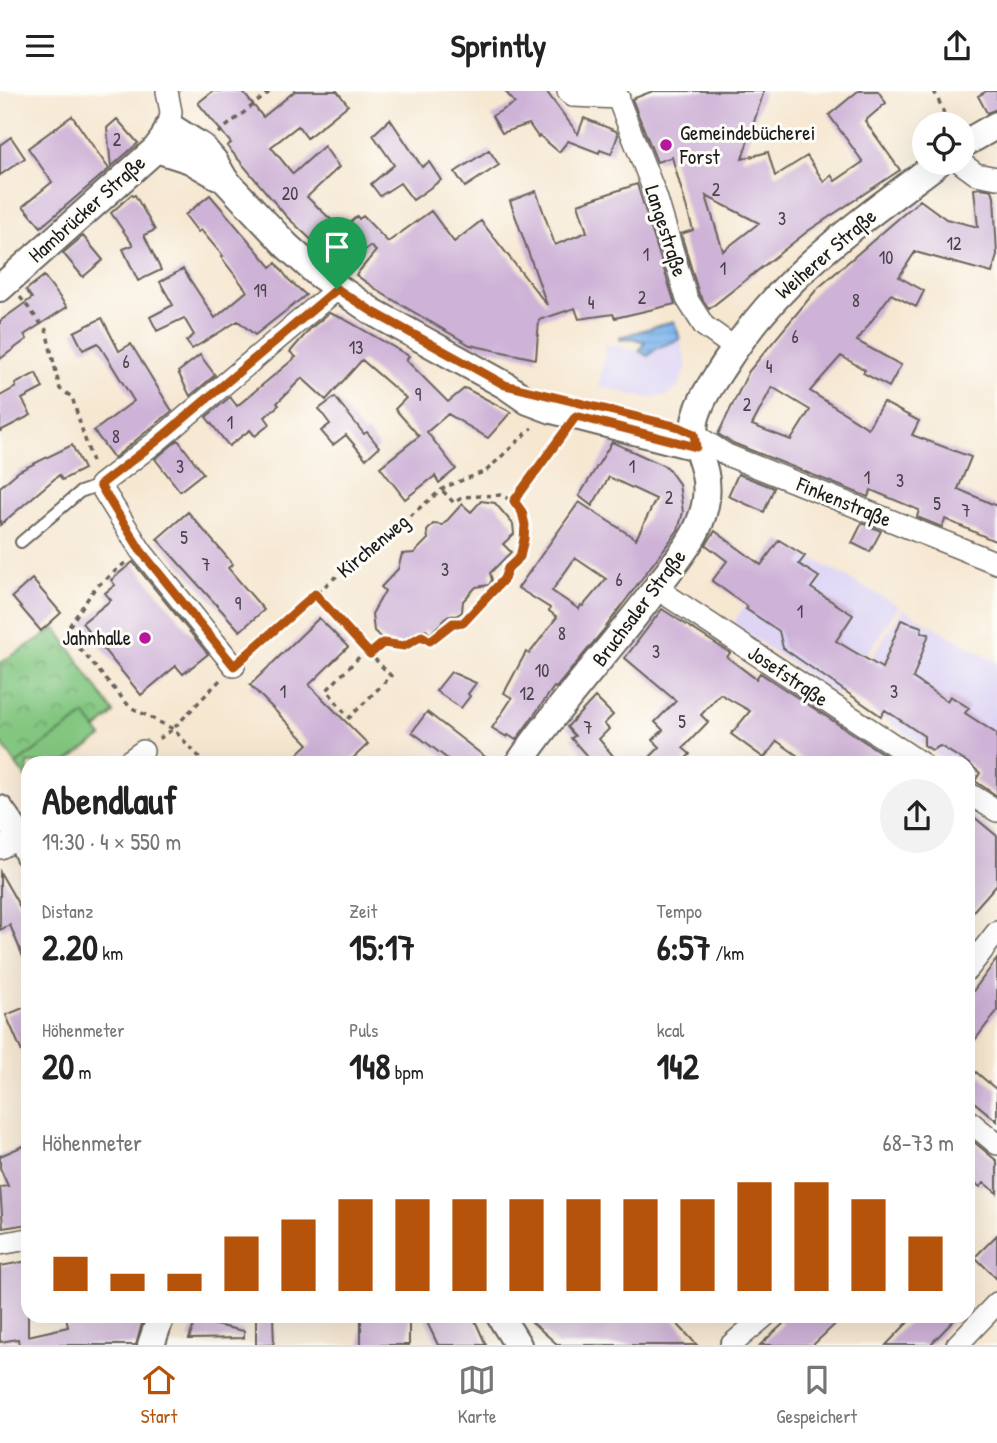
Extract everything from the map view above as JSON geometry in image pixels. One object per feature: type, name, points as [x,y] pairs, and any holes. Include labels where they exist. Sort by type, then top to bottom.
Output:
[{"type":"street","points":[[162,138],[171,112],[167,91]]},
{"type":"street","name":"Langestraße","points":[[568,91],[573,96],[617,95],[656,196],[687,299],[704,326],[735,348]]},
{"type":"street","points":[[975,138],[997,125]]},
{"type":"street","points":[[162,138],[202,147],[225,180],[288,246],[337,289],[373,312],[505,385],[528,401],[564,413],[695,440]]},
{"type":"street","points":[[162,138],[190,160],[225,180]]},
{"type":"street","name":"Hambrücker Straße","points":[[4,285],[162,138]]},
{"type":"street","points":[[975,173],[997,177]]},
{"type":"street","name":"Weiherer Straße","points":[[695,440],[695,421],[703,397],[735,348],[772,300],[823,250],[922,175]]},
{"type":"street","points":[[234,666],[141,551],[100,485],[157,441],[337,289]]},
{"type":"street","points":[[505,385],[679,427],[695,440]]},
{"type":"street","name":"Finkenstraße","points":[[695,440],[997,563]]},
{"type":"street","name":"Bruchsaler Straße","points":[[524,756],[656,588],[695,534],[706,503],[706,487],[695,440]]},
{"type":"street","name":"Josefstraße","points":[[656,588],[910,756]]},
{"type":"street","points":[[975,797],[997,811]]},
{"type":"street","points":[[0,809],[19,844]]},
{"type":"street","points":[[975,960],[997,932]]},
{"type":"street","points":[[975,1126],[997,1144]]},
{"type":"street","points":[[0,1244],[21,1240]]},
{"type":"street","points":[[957,1345],[997,1303]]},
{"type":"street","points":[[150,1345],[158,1323]]},
{"type":"street","points":[[504,1323],[518,1345]]},
{"type":"street","points":[[732,1345],[757,1323]]},
{"type":"lane","points":[[21,542],[80,492],[100,485]]},
{"type":"path","points":[[202,147],[271,91]]},
{"type":"path","points":[[934,91],[943,112]]},
{"type":"path","points":[[4,285],[46,330],[60,389],[72,397],[100,485]]},
{"type":"path","points":[[514,501],[564,413]]},
{"type":"path","name":"Kirchenweg","points":[[135,756],[173,729],[234,666],[315,594],[442,490],[486,471],[564,413]]},
{"type":"path","points":[[315,594],[368,652],[391,676],[349,718],[327,690],[368,652],[383,643],[404,646],[422,636],[430,641],[453,623],[463,623],[504,579],[508,568],[520,557],[525,525],[522,512],[514,501],[500,495],[480,495],[463,496],[454,503],[442,490]]},
{"type":"path","points":[[141,551],[95,588],[70,625],[72,641],[130,707],[173,729],[198,756]]},
{"type":"shaded area","points":[[680,339],[687,366],[677,389],[667,396],[645,398],[599,386],[606,344],[639,351],[648,356],[657,348]]},
{"type":"shaded area","points":[[784,543],[899,606],[838,695],[733,624]]},
{"type":"shaded area","points":[[903,609],[997,662],[997,729],[975,756],[940,756],[847,694]]},
{"type":"green space","points":[[56,628],[114,713],[96,730],[85,715],[27,756],[21,756],[21,760],[16,764],[0,741],[0,663]]},
{"type":"green space","points":[[85,715],[102,737],[75,756],[27,756]]},
{"type":"water","points":[[674,321],[680,339],[657,348],[648,356],[639,351],[645,342],[633,338],[620,340],[620,337]]},
{"type":"building","points":[[213,91],[242,91],[263,117],[295,91],[337,91],[348,105],[307,138],[298,126],[271,147],[293,174],[324,146],[339,167],[307,197],[342,230],[357,216],[359,219],[363,216],[388,242],[431,211],[454,242],[481,221],[547,305],[510,201],[536,191],[555,245],[587,232],[578,204],[637,184],[675,304],[615,318],[613,314],[579,319],[575,308],[539,320],[536,359],[470,345],[356,275],[376,251],[370,246],[343,267],[324,245],[320,248],[286,216],[227,146],[231,143],[198,103]]},
{"type":"building","points":[[505,91],[546,91],[578,134],[584,118],[616,131],[618,135],[611,154],[600,150],[599,153],[568,141],[559,152],[538,137],[529,124],[502,133],[492,116],[515,103]]},
{"type":"building","points":[[653,91],[764,91],[742,159],[768,152],[775,176],[807,156],[824,182],[831,175],[835,181],[863,162],[829,115],[858,91],[878,91],[886,103],[865,121],[900,170],[808,231],[709,309],[699,294],[681,234],[693,230],[672,157],[657,162],[632,99]],"holes":[[[706,196],[759,223],[723,251]]]},
{"type":"building","points":[[987,91],[997,91],[997,109],[987,113],[978,96]]},
{"type":"building","points":[[72,116],[109,169],[41,227],[23,206],[52,182],[28,148]]},
{"type":"building","points":[[117,119],[138,143],[111,167],[107,128]]},
{"type":"building","points":[[390,119],[422,167],[429,162],[441,180],[413,200],[400,183],[380,196],[371,184],[394,165],[373,135]]},
{"type":"building","points":[[11,137],[25,158],[0,175],[0,145]]},
{"type":"building","points":[[489,150],[499,165],[465,187],[455,172]]},
{"type":"building","points":[[974,189],[992,190],[994,196],[997,255],[992,273],[915,252],[899,277],[924,291],[916,307],[891,294],[857,341],[901,365],[889,387],[863,373],[865,370],[841,356],[810,391],[868,428],[883,402],[919,421],[912,435],[971,457],[958,489],[997,506],[997,542],[945,519],[942,527],[917,517],[919,510],[871,490],[868,497],[733,443],[718,434],[749,371],[817,289],[920,200],[946,219],[978,227]],"holes":[[[772,387],[810,410],[791,440],[752,425]]]},
{"type":"building","points":[[132,194],[155,230],[144,235],[161,270],[138,281],[123,249],[133,245],[111,213]]},
{"type":"building","points":[[210,195],[271,267],[276,263],[289,280],[306,295],[255,335],[238,321],[192,349],[186,341],[194,335],[184,318],[157,331],[150,317],[173,305],[160,282],[183,269],[215,318],[247,291],[221,257],[223,256],[185,215]]},
{"type":"building","points":[[83,236],[103,260],[83,277],[63,253]]},
{"type":"building","points":[[44,276],[67,307],[24,335],[27,339],[0,359],[0,321],[32,298],[26,290]]},
{"type":"building","points":[[329,313],[409,356],[406,360],[448,402],[465,388],[511,412],[488,438],[448,414],[427,432],[456,469],[439,483],[435,476],[405,499],[380,467],[419,436],[395,409],[406,398],[362,360],[326,400],[302,378],[265,417],[270,424],[255,436],[250,430],[229,446],[206,417],[230,397],[237,406],[296,357],[290,352],[310,329]]},
{"type":"building","points":[[102,318],[119,351],[131,344],[172,411],[114,458],[94,431],[134,401],[98,343],[83,350],[74,332]]},
{"type":"building","points":[[200,355],[215,375],[190,396],[178,372]]},
{"type":"building","points":[[36,373],[43,388],[22,399],[31,415],[0,431],[0,396]]},
{"type":"building","points":[[335,397],[364,434],[367,432],[379,447],[366,459],[346,435],[333,445],[321,431],[330,424],[319,409]]},
{"type":"building","points":[[178,440],[203,473],[180,491],[155,459]]},
{"type":"building","points":[[612,442],[667,467],[679,484],[683,512],[678,530],[602,632],[556,688],[554,687],[516,740],[492,728],[512,698],[504,693],[526,652],[529,654],[557,617],[549,611],[550,608],[518,588],[579,502],[636,539],[656,499],[609,477],[592,506],[579,496]],"holes":[[[575,558],[606,579],[579,609],[552,591]]]},
{"type":"building","points":[[72,445],[84,469],[62,480],[59,475],[0,525],[0,487],[19,471]]},
{"type":"building","points":[[738,474],[774,488],[764,512],[728,496]]},
{"type":"building","points":[[481,501],[495,503],[513,524],[514,534],[503,544],[511,552],[490,573],[492,580],[489,585],[476,587],[463,601],[462,612],[456,616],[449,615],[430,634],[426,630],[404,644],[386,642],[374,631],[372,614],[385,591],[381,587],[398,569],[402,554],[414,553],[428,539],[427,531],[433,524],[443,525],[462,504],[471,512]]},
{"type":"building","points":[[188,512],[233,564],[228,568],[264,610],[240,631],[157,539]]},
{"type":"building","points":[[862,523],[881,531],[870,552],[852,543]]},
{"type":"building","points":[[715,531],[761,565],[779,540],[805,556],[799,564],[819,577],[811,588],[853,615],[836,641],[882,668],[901,620],[922,627],[921,633],[929,634],[913,678],[947,701],[950,696],[969,708],[965,713],[997,734],[997,796],[975,781],[980,773],[975,769],[975,756],[956,756],[940,746],[932,750],[924,745],[924,736],[885,710],[881,716],[783,648],[779,631],[746,609],[748,607],[712,581],[727,561],[706,545]]},
{"type":"building","name":"Jahnhalle","points":[[133,562],[208,654],[183,674],[176,666],[141,695],[82,623],[111,600],[105,593],[115,585],[111,580]]},
{"type":"building","points":[[32,579],[61,613],[41,631],[12,597]]},
{"type":"building","points":[[662,609],[730,653],[727,657],[756,679],[760,673],[886,756],[798,756],[777,741],[766,756],[761,756],[731,734],[750,711],[720,694],[701,715],[708,722],[683,748],[690,754],[688,756],[651,756],[660,747],[653,740],[663,730],[655,722],[676,701],[625,658]]},
{"type":"building","points":[[319,618],[348,647],[309,685],[368,744],[355,756],[295,756],[308,744],[250,685]]},
{"type":"building","points":[[451,672],[476,683],[461,708],[436,691]]},
{"type":"building","points":[[595,697],[613,715],[604,724],[609,729],[599,739],[613,756],[587,756],[571,738],[575,736],[567,727]]},
{"type":"building","points":[[427,712],[484,756],[444,756],[412,732]]},
{"type":"building","points":[[975,818],[997,836],[997,884],[975,909]]},
{"type":"building","points":[[0,872],[21,907],[21,952],[10,925],[0,930]]},
{"type":"building","points":[[997,959],[997,1011],[975,1040],[975,989]]},
{"type":"building","points":[[21,1009],[21,1050],[6,1015]]},
{"type":"building","points":[[975,1073],[997,1090],[997,1121],[975,1103]]},
{"type":"building","points":[[975,1143],[997,1161],[997,1193],[984,1183],[980,1187],[975,1183]]},
{"type":"building","points":[[21,1147],[21,1225],[3,1228],[0,1187],[8,1186],[0,1168],[0,1156]]},
{"type":"building","points":[[997,1235],[997,1279],[975,1257]]},
{"type":"building","points":[[21,1262],[21,1323],[28,1323],[28,1336],[68,1327],[67,1323],[142,1323],[136,1345],[19,1345],[18,1339],[0,1342],[0,1266]]},
{"type":"building","points":[[195,1323],[211,1323],[244,1331],[244,1338],[189,1339]]},
{"type":"building","points":[[256,1323],[273,1323],[274,1345],[256,1345]]},
{"type":"building","points":[[361,1323],[409,1323],[409,1345],[361,1345]]},
{"type":"building","points":[[427,1323],[476,1323],[486,1345],[438,1345]]},
{"type":"building","points":[[533,1323],[677,1323],[697,1345],[558,1345]]},
{"type":"building","points":[[837,1323],[813,1345],[760,1345],[783,1324]]},
{"type":"building","points":[[907,1323],[951,1323],[930,1345],[886,1345]]},
{"type":"place","name":"Gemeindebücherei Forst","points":[[666,145]]},
{"type":"place","name":"Jahnhalle","points":[[145,638]]},
{"type":"route","points":[[337,289],[373,312],[505,385],[679,427],[694,434],[696,447],[576,416],[514,501],[522,512],[525,525],[520,557],[508,568],[504,579],[463,623],[453,623],[430,641],[422,636],[404,646],[383,643],[370,654],[315,594],[234,666],[141,551],[100,485],[157,441],[337,289]]}]
